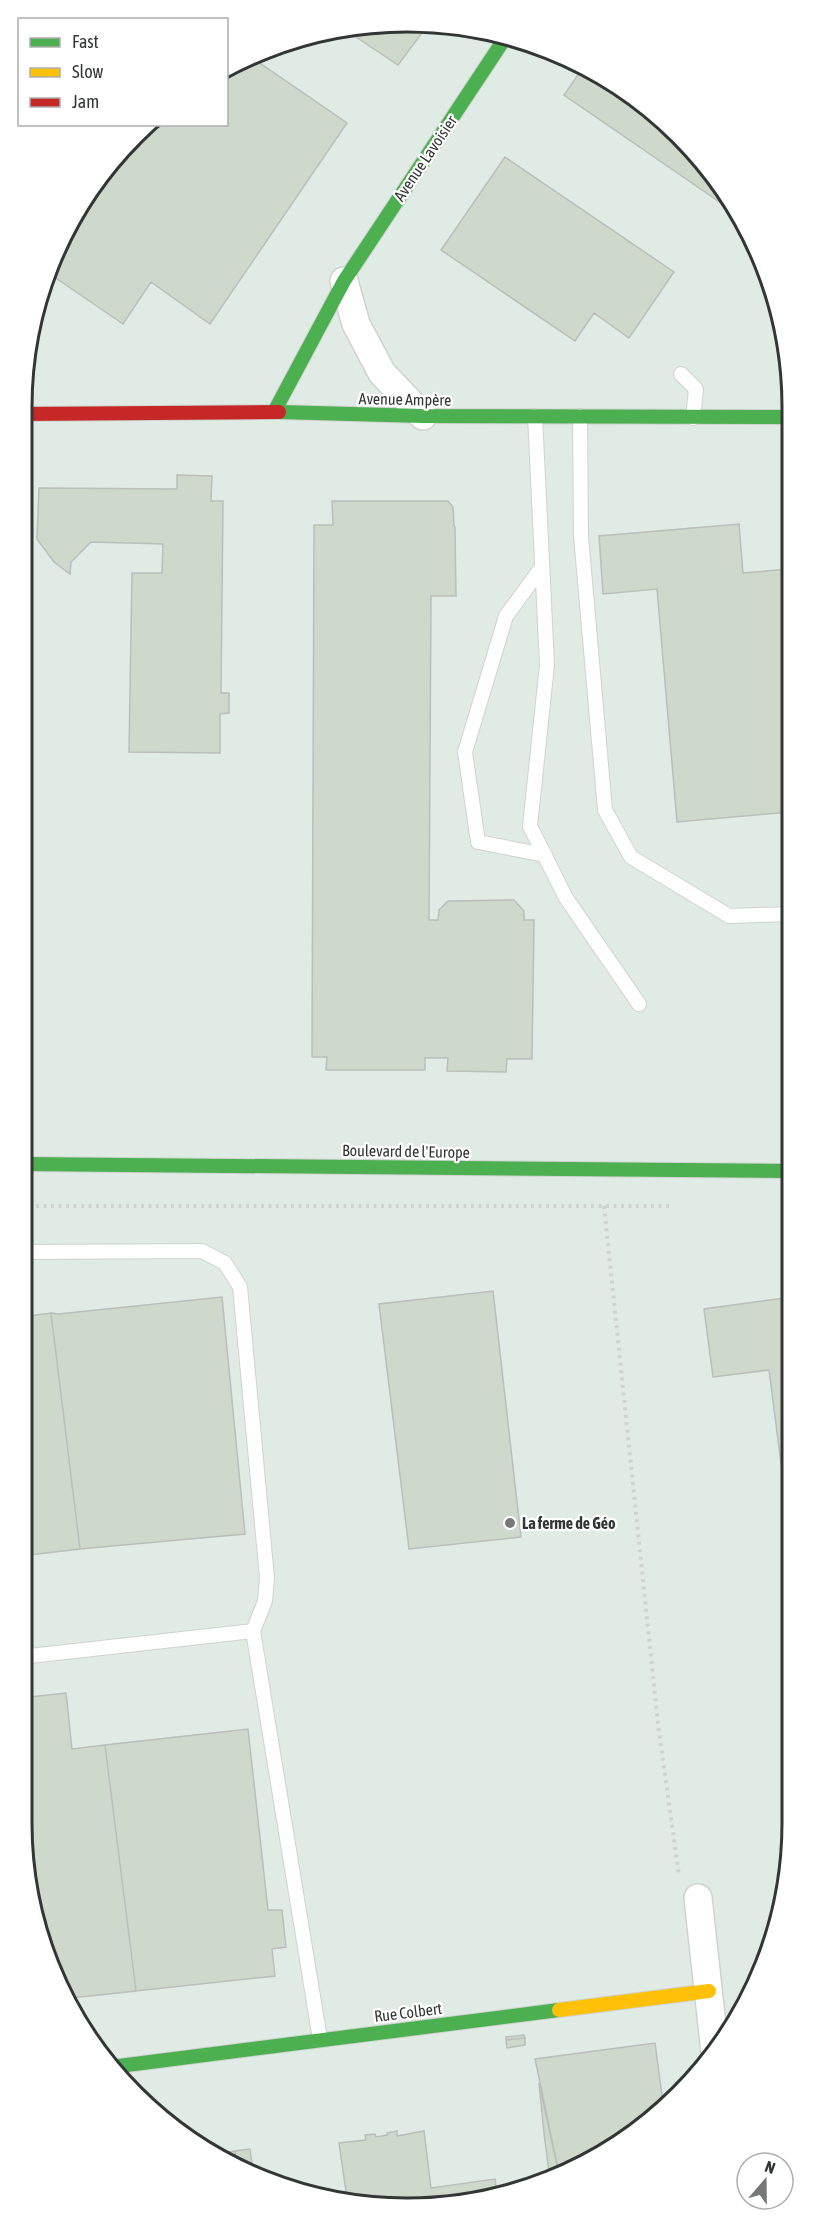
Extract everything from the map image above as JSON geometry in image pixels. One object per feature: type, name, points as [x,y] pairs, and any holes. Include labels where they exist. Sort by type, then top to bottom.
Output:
[{"type":"street","name":"Avenue Lavoisier","points":[[274,412],[344,281],[501,43]]},
{"type":"street","points":[[344,281],[356,324],[382,373],[423,416]]},
{"type":"street","name":"Avenue Ampère","points":[[32,414],[274,412],[423,416],[782,417]]},
{"type":"street","name":"Boulevard de l'Europe","points":[[32,1164],[782,1172]]},
{"type":"street","points":[[698,1898],[714,2037]]},
{"type":"street","name":"Rue Colbert","points":[[121,2066],[709,1991]]},
{"type":"lane","points":[[681,374],[696,389],[693,418]]},
{"type":"lane","points":[[535,416],[547,665],[530,826],[566,898],[639,1004]]},
{"type":"lane","points":[[580,416],[581,536],[605,810],[631,857],[729,916],[782,914]]},
{"type":"lane","points":[[542,567],[506,616],[465,752],[478,842],[545,855]]},
{"type":"lane","points":[[32,1252],[202,1251],[225,1263],[240,1287],[267,1578],[265,1601],[253,1631],[320,2039]]},
{"type":"lane","points":[[32,1656],[253,1631]]},
{"type":"path","points":[[32,1206],[674,1206]]},
{"type":"path","points":[[604,1206],[658,1724],[681,1888],[698,1898]]},
{"type":"shaded area","points":[[382,32],[431,32],[504,44],[572,70],[615,95],[654,125],[688,159],[718,198],[753,263],[769,309],[778,358],[782,406],[782,1822],[778,1871],[769,1920],[743,1988],[718,2031],[672,2088],[635,2120],[572,2159],[504,2185],[431,2197],[382,2197],[309,2185],[263,2169],[198,2134],[141,2088],[109,2051],[70,1988],[44,1920],[32,1847],[32,382],[44,309],[70,241],[109,178],[141,141],[158,126],[228,126],[228,77],[263,60],[309,44]]},
{"type":"building","points":[[382,32],[423,32],[398,65],[354,36]]},
{"type":"building","points":[[258,62],[347,123],[210,324],[151,282],[123,324],[54,277],[70,241],[95,198],[141,141],[158,126],[228,126],[228,77]]},
{"type":"building","points":[[579,74],[615,95],[672,141],[704,178],[721,203],[564,95]]},
{"type":"building","points":[[505,157],[674,272],[629,338],[594,313],[575,341],[441,250]]},
{"type":"building","points":[[177,475],[212,476],[211,501],[223,501],[221,693],[229,693],[229,713],[220,714],[220,753],[129,752],[132,573],[162,573],[163,544],[91,542],[71,562],[70,574],[54,562],[37,539],[39,488],[177,489]]},
{"type":"building","points":[[332,501],[448,501],[453,507],[456,596],[431,596],[429,920],[438,920],[439,910],[448,901],[514,900],[524,911],[524,920],[534,920],[532,1059],[507,1059],[506,1072],[447,1071],[448,1058],[425,1058],[425,1070],[326,1070],[327,1057],[312,1057],[314,525],[333,525]]},
{"type":"building","points":[[739,524],[743,573],[782,570],[782,813],[677,822],[657,589],[603,594],[599,536]]},
{"type":"building","points":[[493,1291],[521,1537],[409,1549],[379,1304]]},
{"type":"building","points":[[222,1297],[245,1534],[80,1549],[51,1313]]},
{"type":"building","points":[[782,1298],[782,1471],[769,1370],[713,1377],[704,1309]]},
{"type":"building","points":[[51,1313],[80,1549],[32,1555],[32,1316]]},
{"type":"building","points":[[66,1693],[72,1749],[105,1745],[136,1991],[75,1998],[51,1943],[39,1896],[32,1847],[32,1697]]},
{"type":"building","points":[[248,1729],[268,1910],[282,1910],[286,1947],[272,1949],[275,1976],[136,1991],[105,1745]]},
{"type":"building","points":[[524,2035],[525,2038],[506,2040],[506,2037]]},
{"type":"building","points":[[525,2038],[525,2045],[507,2048],[506,2040]]},
{"type":"building","points":[[655,2043],[662,2097],[615,2134],[557,2166],[535,2059]]},
{"type":"building","points":[[539,2083],[557,2166],[549,2170]]},
{"type":"building","points":[[397,2131],[397,2136],[424,2131],[431,2188],[495,2179],[496,2187],[455,2194],[406,2198],[346,2192],[339,2143],[366,2140],[365,2135],[375,2134],[376,2137],[387,2135],[387,2133]]},
{"type":"building","points":[[250,2149],[252,2164],[236,2156],[235,2151]]},
{"type":"traffic: fast","points":[[274,412],[344,281],[501,43]]},
{"type":"traffic: fast","points":[[279,412],[423,416],[782,417]]},
{"type":"traffic: fast","points":[[32,1164],[782,1171]]},
{"type":"traffic: fast","points":[[121,2066],[559,2010]]},
{"type":"traffic: slow","points":[[559,2010],[709,1991]]},
{"type":"traffic: jam","points":[[32,414],[279,412]]},
{"type":"place","name":"La ferme de Géo","points":[[510,1523]]}]
